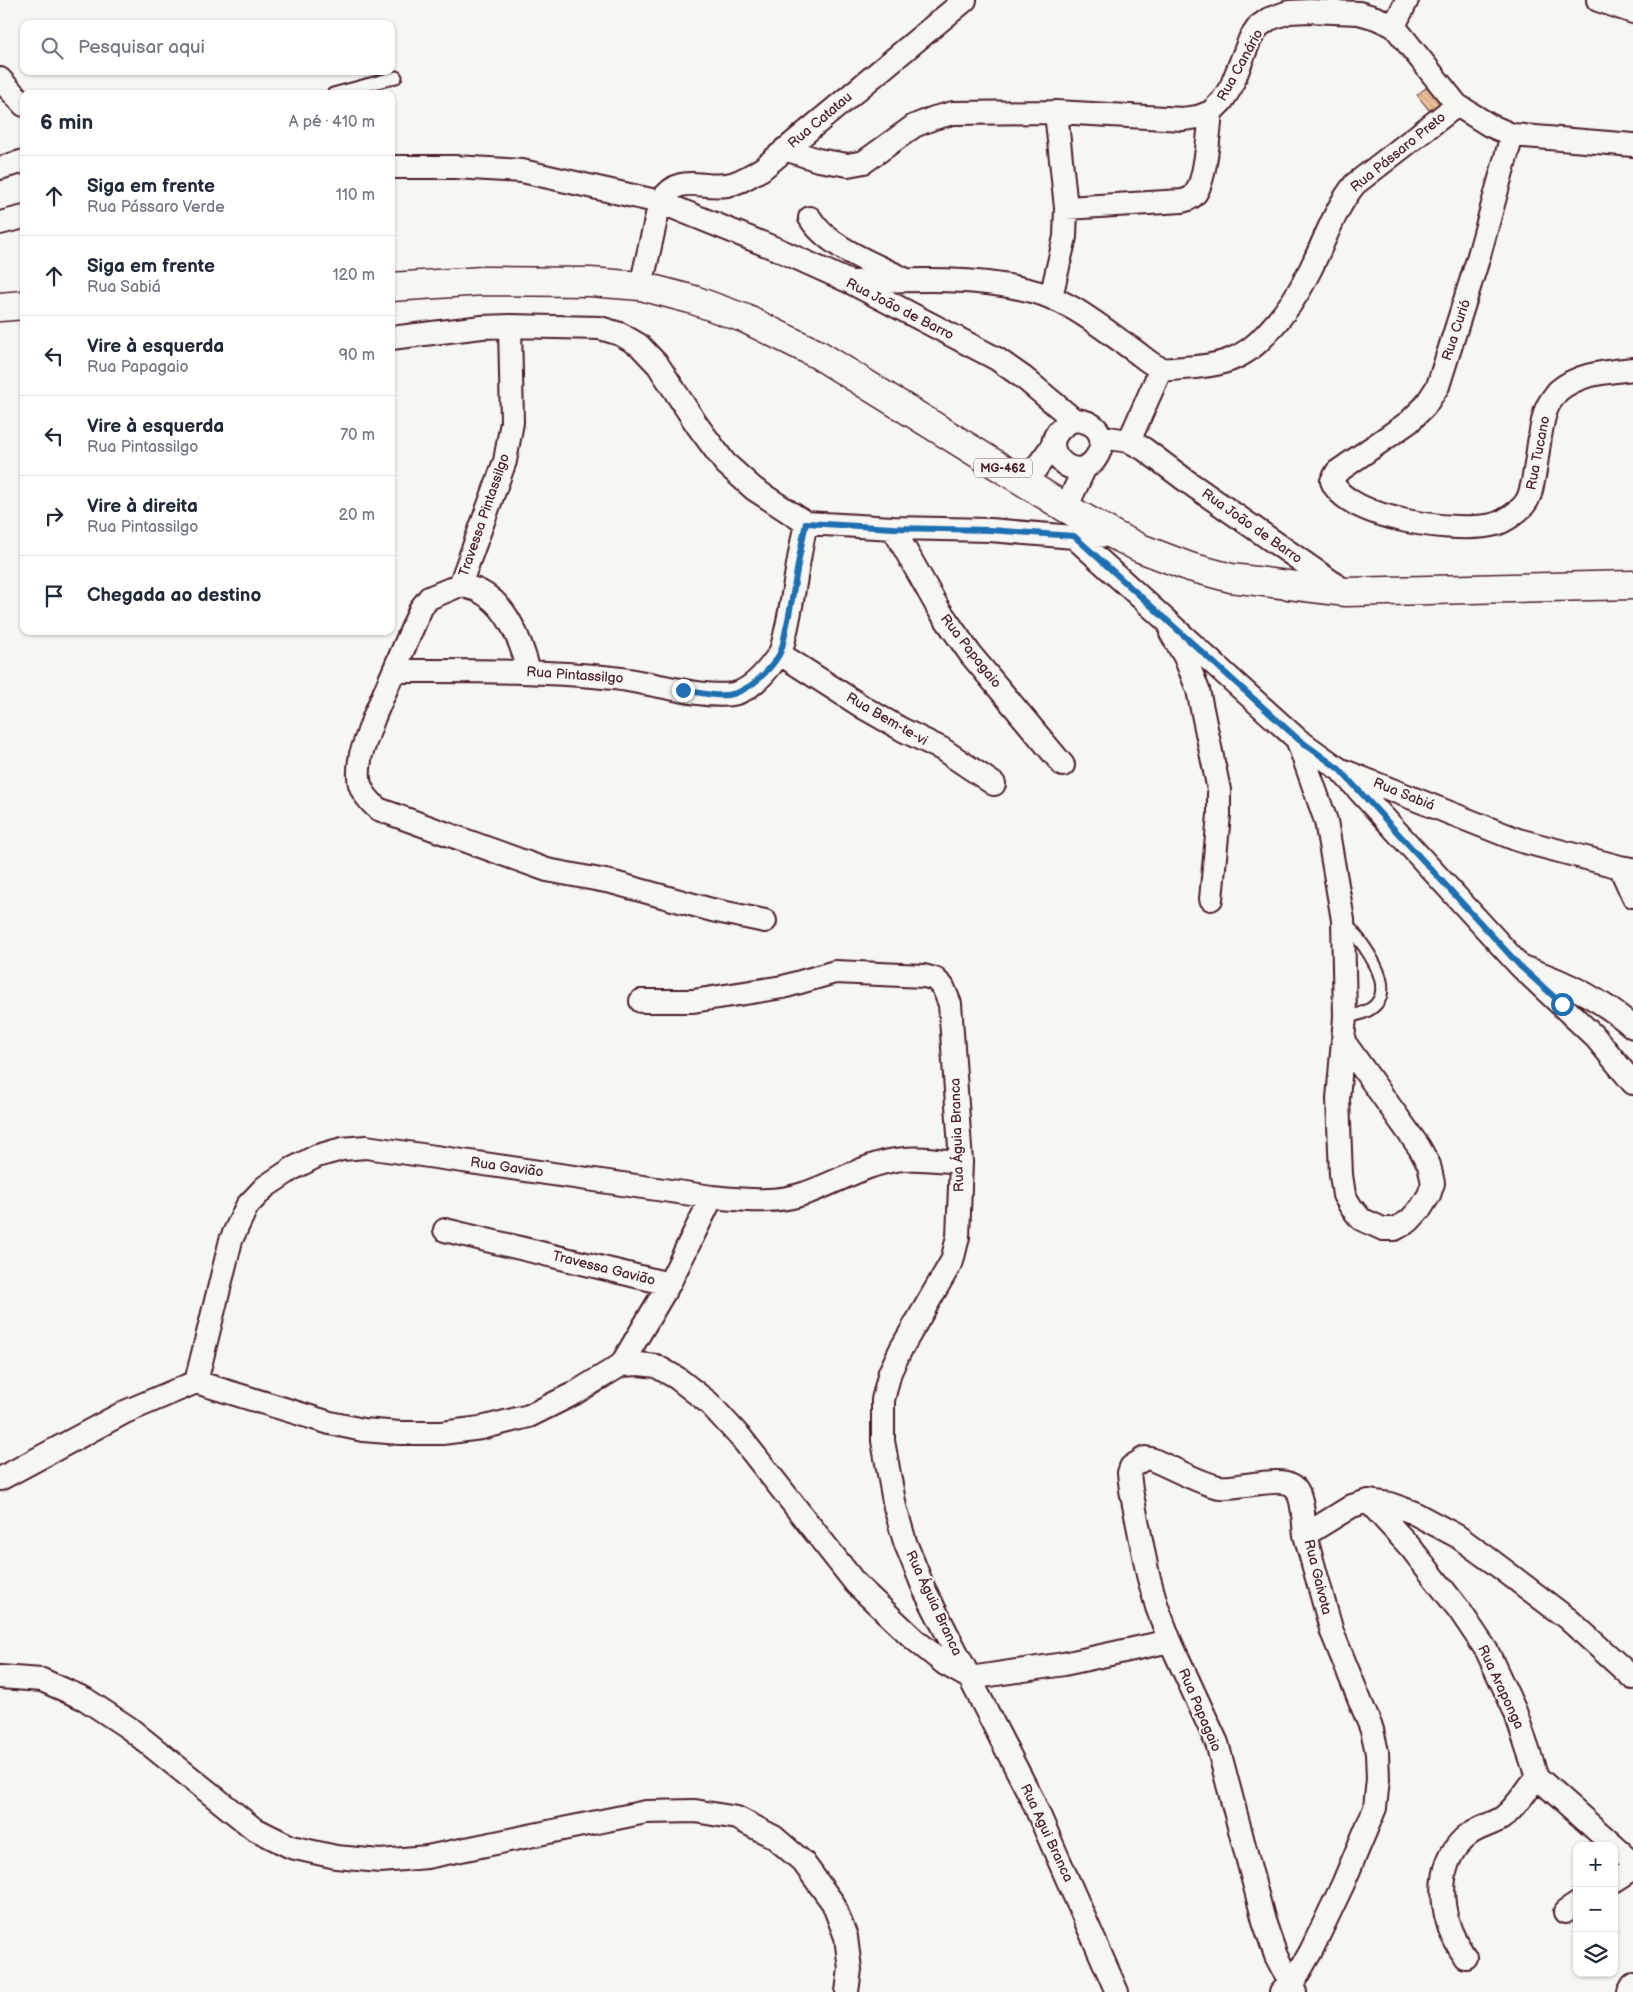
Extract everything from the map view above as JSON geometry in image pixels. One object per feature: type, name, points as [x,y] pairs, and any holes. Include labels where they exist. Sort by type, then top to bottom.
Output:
[{"type":"main road","name":"MG-462","points":[[395,287],[482,281],[590,282],[641,286],[694,300],[746,319],[811,351],[1114,536],[1190,567],[1231,578],[1346,592],[1629,584]]},
{"type":"main road","points":[[0,307],[20,305]]},
{"type":"street","name":"Rua Catatau","points":[[660,202],[676,186],[689,184],[727,185],[744,180],[762,168],[965,0]]},
{"type":"street","points":[[1407,0],[1394,26],[1457,105],[1489,125],[1512,135],[1633,145]]},
{"type":"street","points":[[1598,0],[1633,12]]},
{"type":"street","name":"Rua Canário","points":[[785,149],[818,160],[848,165],[864,162],[914,126],[953,113],[1056,112],[1183,119],[1198,117],[1211,112],[1230,87],[1250,39],[1259,26],[1269,19],[1289,12],[1359,13],[1394,26]]},
{"type":"street","points":[[0,79],[20,101]]},
{"type":"street","name":"Rua Pássaro Preto","points":[[1161,369],[1208,367],[1231,361],[1249,350],[1267,334],[1308,275],[1343,199],[1355,184],[1457,105]]},
{"type":"street","points":[[1052,297],[1065,237],[1066,208],[1056,112]]},
{"type":"street","points":[[1066,208],[1182,201],[1193,197],[1201,180],[1211,112]]},
{"type":"street","name":"Rua Curió","points":[[1332,481],[1337,472],[1409,422],[1425,406],[1438,386],[1478,259],[1512,135]]},
{"type":"street","points":[[0,168],[20,162]]},
{"type":"street","name":"Rua João de Barro","points":[[395,167],[522,170],[660,202],[779,250],[850,282],[997,359],[1024,378],[1074,420],[1090,424],[1101,437],[1129,441],[1144,449],[1195,487],[1346,592]]},
{"type":"street","points":[[641,286],[660,202]]},
{"type":"street","points":[[810,218],[823,235],[840,246],[907,280]]},
{"type":"street","points":[[0,223],[20,219]]},
{"type":"street","points":[[850,282],[950,280],[996,284],[1052,297],[1091,318],[1161,369],[1129,441]]},
{"type":"street","points":[[395,338],[482,327],[510,326],[600,328],[620,334],[639,345],[658,365],[697,425],[725,463],[754,489],[806,523],[893,528],[990,530],[1074,536],[1114,536]]},
{"type":"street","name":"Travessa Pintassilgo","points":[[460,585],[505,461],[512,422],[510,326]]},
{"type":"street","name":"Rua Tucano","points":[[1332,481],[1337,492],[1364,510],[1398,520],[1480,527],[1498,524],[1524,506],[1529,498],[1538,460],[1546,409],[1557,392],[1572,381],[1592,374],[1633,369]]},
{"type":"street","points":[[1074,420],[1063,424],[1056,433],[1054,445],[1056,455],[1064,464],[1074,468],[1085,467],[1093,463],[1102,447],[1101,437]]},
{"type":"street","points":[[1026,482],[1054,445]]},
{"type":"street","points":[[1066,508],[1085,467]]},
{"type":"street","name":"Rua Pintassilgo","points":[[394,671],[529,671],[637,680],[683,690],[721,695],[735,693],[750,685],[763,674],[780,654],[792,602],[806,523]]},
{"type":"street","name":"Rua Papagaio","points":[[893,528],[938,608],[971,655],[1063,765]]},
{"type":"street","name":"Rua Sabiá","points":[[1074,536],[1298,739],[1339,769],[1518,840],[1626,868]]},
{"type":"street","points":[[529,671],[522,645],[506,616],[480,591],[460,585],[429,598],[421,608],[374,717],[361,754],[358,770],[359,784],[366,798],[378,809],[547,870],[611,882],[712,910],[765,921]]},
{"type":"street","points":[[1160,614],[1185,657],[1198,690],[1218,781],[1220,815],[1211,899]]},
{"type":"street","name":"Rua Bem-te-vi","points":[[780,654],[866,709],[942,749],[994,784]]},
{"type":"street","points":[[1298,739],[1326,821],[1343,920],[1345,1017],[1338,1099],[1341,1175],[1344,1195],[1361,1219],[1383,1229],[1395,1229],[1409,1221],[1421,1208],[1429,1195],[1433,1183],[1429,1165],[1344,1042]]},
{"type":"street","points":[[1339,769],[1520,966],[1596,1038],[1633,1082]]},
{"type":"street","points":[[1626,868],[1633,896]]},
{"type":"street","points":[[1520,966],[1558,978],[1615,1011],[1633,1027]]},
{"type":"street","name":"Rua Águia Branca","points":[[641,1001],[692,1001],[783,987],[835,972],[924,976],[935,980],[943,987],[950,1004],[961,1162],[958,1237],[952,1261],[901,1349],[890,1372],[883,1400],[883,1441],[895,1507],[905,1542],[924,1589],[970,1678]]},
{"type":"street","name":"Rua Gavião","points":[[196,1382],[231,1240],[247,1206],[265,1186],[317,1156],[342,1149],[366,1147],[712,1197],[770,1200],[804,1194],[877,1164],[897,1159],[961,1162]]},
{"type":"street","name":"Travessa Gavião","points":[[444,1230],[669,1284],[712,1197]]},
{"type":"street","points":[[0,1479],[125,1412],[196,1382],[330,1423],[363,1430],[400,1433],[442,1433],[481,1428],[529,1416],[575,1393],[621,1365],[669,1284]]},
{"type":"street","points":[[621,1365],[640,1364],[656,1366],[677,1378],[709,1403],[742,1439],[856,1584],[920,1644],[945,1664],[970,1678],[1064,1664],[1170,1641]]},
{"type":"street","name":"Rua Papagaio","points":[[1289,1990],[1264,1921],[1216,1743],[1170,1641],[1157,1607],[1148,1575],[1131,1490],[1129,1473],[1131,1466],[1145,1458],[1151,1459],[1219,1487],[1281,1481],[1290,1484],[1297,1490],[1301,1503],[1305,1535]]},
{"type":"street","points":[[1368,1500],[1390,1504],[1412,1512],[1456,1536],[1568,1619],[1633,1678]]},
{"type":"street","name":"Rua Gaivota","points":[[1289,1990],[1311,1951],[1344,1884],[1375,1808],[1378,1779],[1377,1752],[1372,1730],[1332,1632],[1305,1535],[1352,1506],[1368,1500]]},
{"type":"street","name":"Rua Araponga","points":[[1368,1500],[1411,1548],[1460,1611],[1487,1651],[1515,1711],[1537,1777],[1610,1842]]},
{"type":"street","points":[[0,1678],[42,1680],[86,1699],[129,1728],[253,1828],[292,1847],[336,1857],[380,1861],[427,1857],[646,1812],[695,1811],[738,1818],[774,1837],[803,1862],[833,1903],[846,1937],[850,1969],[846,1992]]},
{"type":"street","name":"Rua Agui Branca","points":[[970,1678],[1032,1800],[1117,1992]]},
{"type":"street","points":[[1465,1957],[1448,1924],[1443,1883],[1446,1868],[1459,1844],[1478,1829],[1503,1817],[1537,1777]]},
{"type":"street","name":"Rua Araponga","points":[[1618,1850],[1633,1863]]},
{"type":"street","points":[[1618,1878],[1633,1869]]},
{"type":"street","points":[[1629,1992],[1633,1985]]},
{"type":"lane","points":[[348,90],[396,77]]},
{"type":"lane","points":[[1343,920],[1358,937],[1377,968],[1383,988],[1375,1006],[1362,1015],[1345,1017]]},
{"type":"building","points":[[1435,80],[1455,104],[1436,119],[1417,95]]},
{"type":"route","points":[[683,690],[721,695],[735,693],[750,685],[763,674],[780,654],[792,602],[806,523],[893,528],[990,530],[1074,536],[1298,739],[1339,769],[1520,966],[1562,1004]]}]
